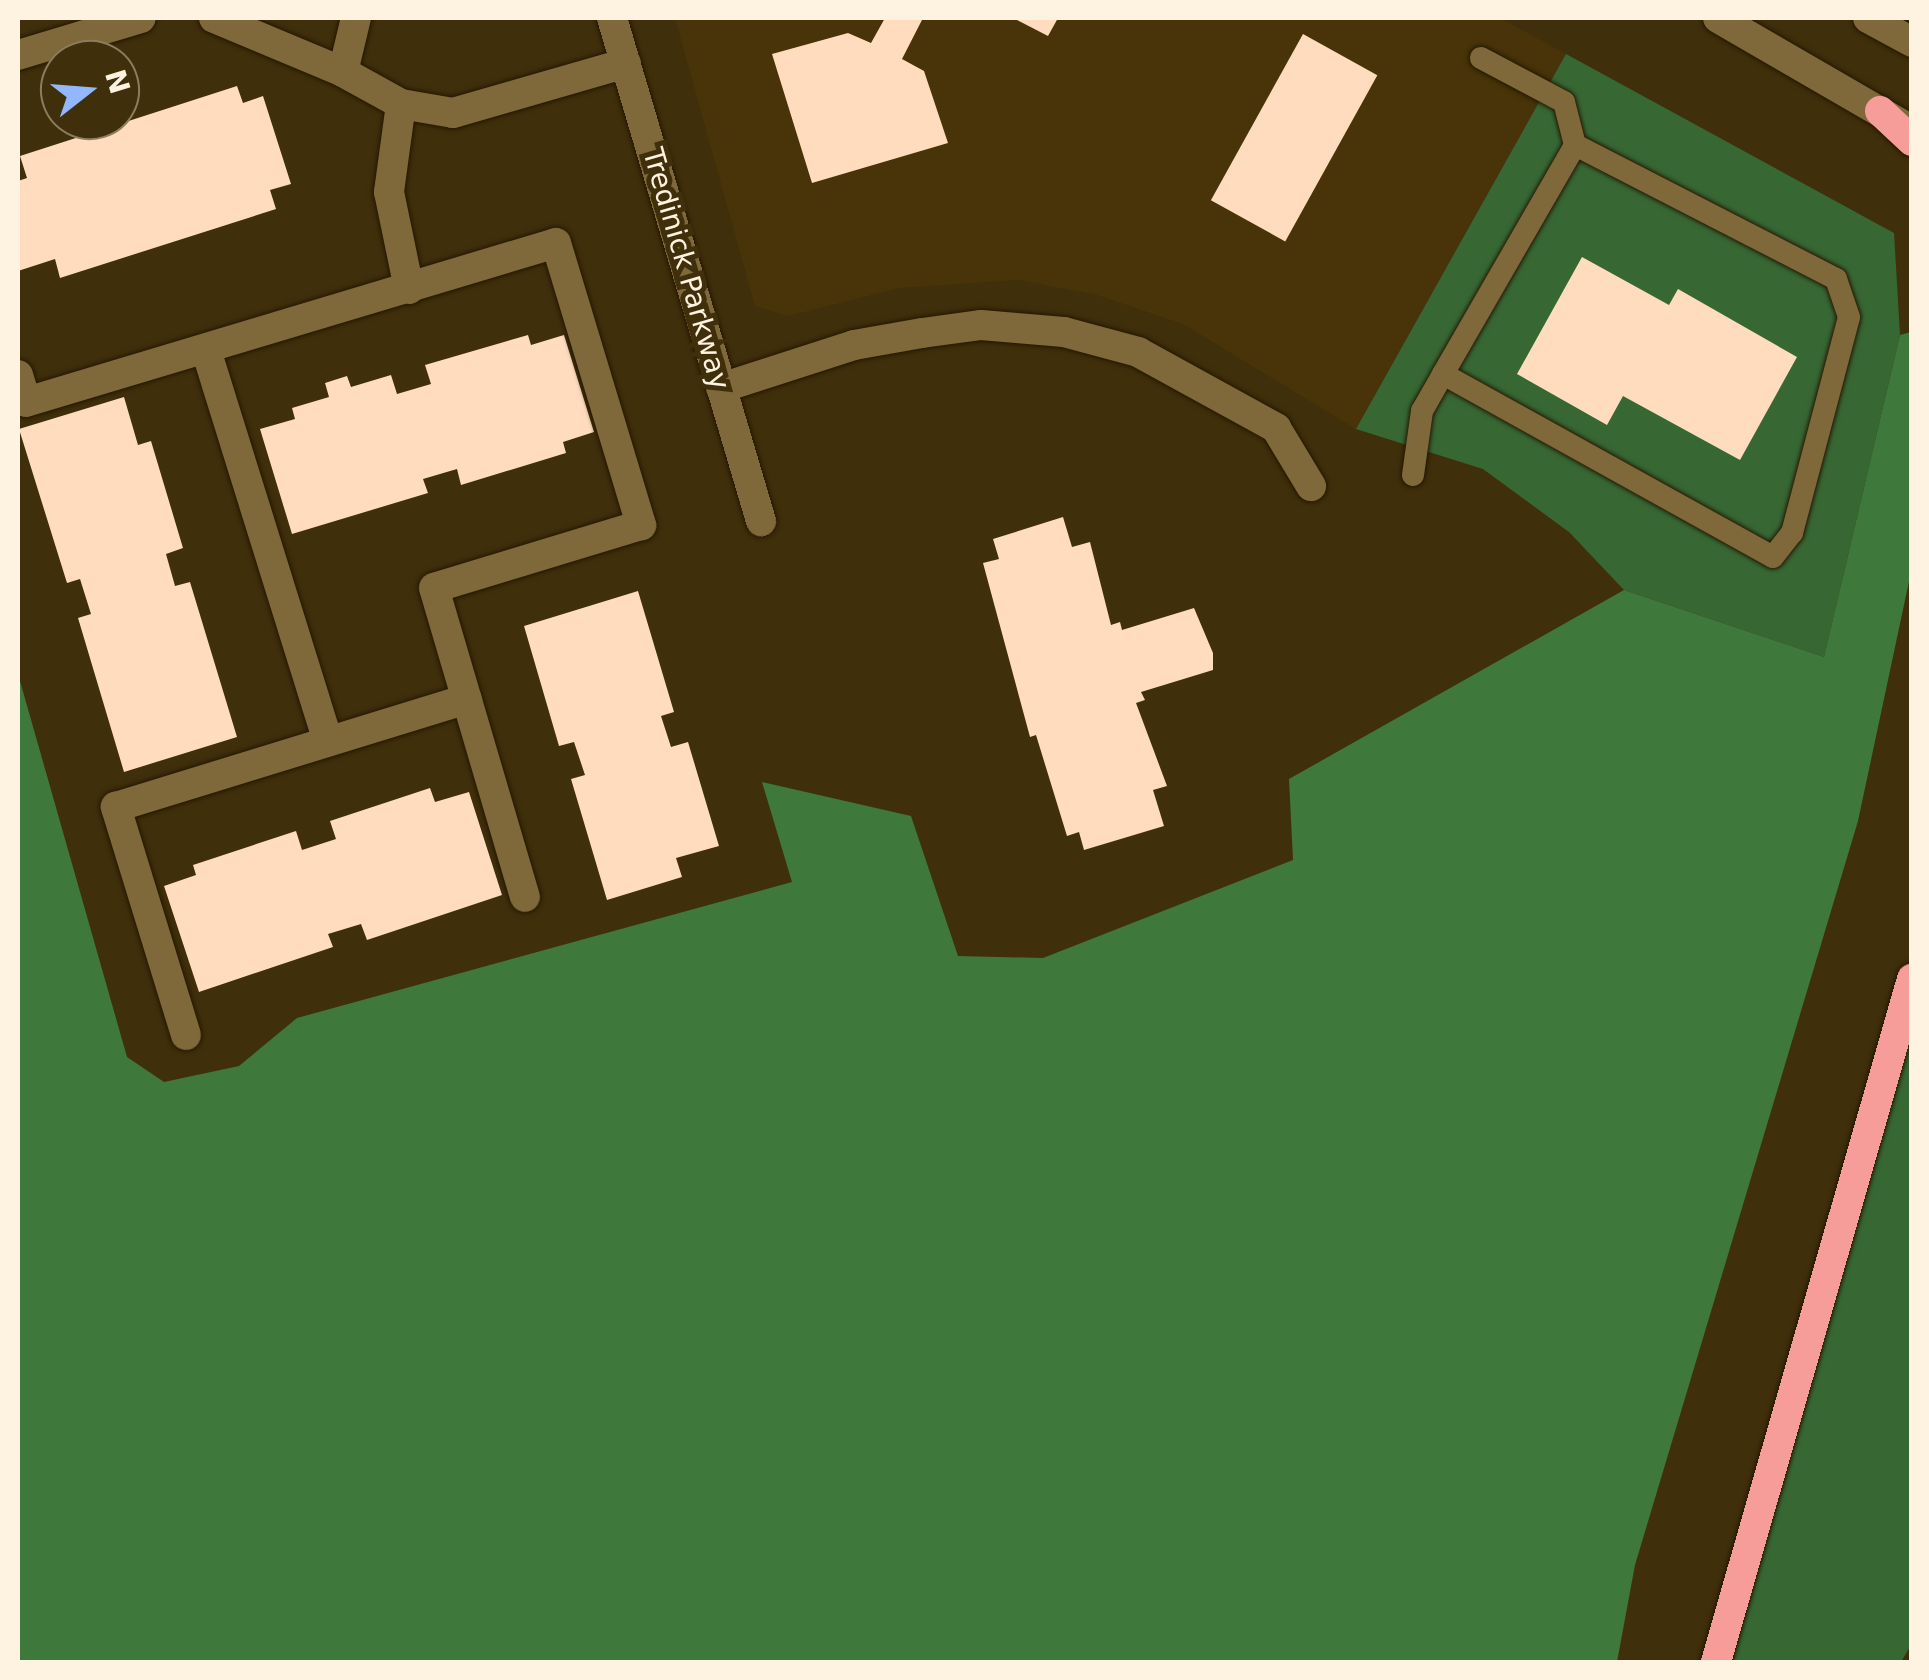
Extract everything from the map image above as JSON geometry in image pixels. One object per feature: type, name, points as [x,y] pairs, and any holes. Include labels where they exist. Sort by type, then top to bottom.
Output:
[{"type":"highway","points":[[1880,110],[1912,141]]},
{"type":"highway","points":[[1716,1662],[1912,979]]},
{"type":"street","points":[[18,54],[142,18]]},
{"type":"street","points":[[214,18],[343,72],[401,104],[453,114],[626,63]]},
{"type":"street","points":[[343,72],[356,18]]},
{"type":"street","name":"Tredinick Parkway","points":[[612,18],[761,521]]},
{"type":"street","points":[[1718,18],[1912,130]]},
{"type":"street","points":[[1868,18],[1912,42]]},
{"type":"street","points":[[401,104],[393,129],[389,192],[409,289]]},
{"type":"street","points":[[18,375],[26,402],[207,353],[556,243],[641,525],[434,588],[526,898]]},
{"type":"street","points":[[721,388],[854,345],[922,333],[981,326],[1064,332],[1138,352],[1276,428],[1311,486]]},
{"type":"street","points":[[207,353],[328,742]]},
{"type":"street","points":[[186,1035],[116,807],[467,699]]},
{"type":"lane","points":[[1413,475],[1422,411],[1576,145],[1564,102],[1482,58]]},
{"type":"lane","points":[[1442,374],[1773,556],[1792,533],[1850,317],[1836,279],[1576,145]]},
{"type":"shaded area","points":[[675,18],[1500,18],[1566,54],[1356,429],[1183,324],[1097,295],[1019,280],[899,288],[788,316],[755,306]]},
{"type":"green space","points":[[1566,54],[1894,233],[1900,335],[1824,657],[1624,590],[1569,532],[1483,469],[1356,429]]},
{"type":"green space","points":[[1911,332],[1911,572],[1858,821],[1635,1565],[1617,1662],[18,1662],[18,674],[127,1057],[164,1082],[239,1066],[297,1018],[792,882],[762,782],[911,816],[958,956],[1043,958],[1293,860],[1289,779],[1624,590],[1824,657],[1900,335]]},
{"type":"green space","points":[[1911,1032],[1911,1645],[1901,1662],[1732,1662]]},
{"type":"building","points":[[885,18],[923,18],[902,59],[924,71],[948,143],[812,183],[772,54],[848,33],[871,43]]},
{"type":"building","points":[[1013,18],[1058,18],[1048,36]]},
{"type":"building","points":[[1303,34],[1377,75],[1285,241],[1211,200]]},
{"type":"building","points":[[237,86],[243,103],[263,96],[291,184],[270,190],[276,209],[60,278],[55,259],[18,271],[18,181],[27,178],[20,156],[70,140],[140,140],[140,117]]},
{"type":"building","points":[[1582,257],[1669,305],[1678,289],[1797,357],[1740,460],[1623,396],[1607,425],[1517,374]]},
{"type":"building","points":[[528,335],[531,345],[564,335],[594,432],[563,442],[566,453],[461,485],[457,469],[423,479],[428,493],[292,534],[260,429],[295,419],[292,408],[329,397],[325,383],[347,376],[351,387],[391,375],[397,394],[431,384],[425,365]]},
{"type":"building","points":[[124,397],[138,445],[151,441],[183,548],[166,554],[175,586],[190,582],[237,737],[124,772],[78,618],[91,614],[80,579],[67,583],[19,429]]},
{"type":"building","points":[[1063,517],[1072,547],[1090,542],[1111,625],[1120,622],[1122,630],[1194,608],[1213,653],[1213,670],[1141,692],[1145,700],[1136,703],[1167,786],[1153,790],[1164,826],[1084,850],[1079,832],[1067,836],[1036,735],[1030,737],[983,563],[999,559],[993,539]]},
{"type":"building","points":[[638,591],[674,712],[661,716],[671,747],[688,742],[719,846],[676,858],[682,877],[607,900],[571,779],[585,775],[574,742],[559,746],[524,626]]},
{"type":"building","points":[[430,788],[435,802],[469,792],[502,895],[367,940],[361,924],[328,934],[333,947],[199,992],[164,886],[196,875],[193,865],[296,831],[302,850],[336,839],[330,821]]}]
